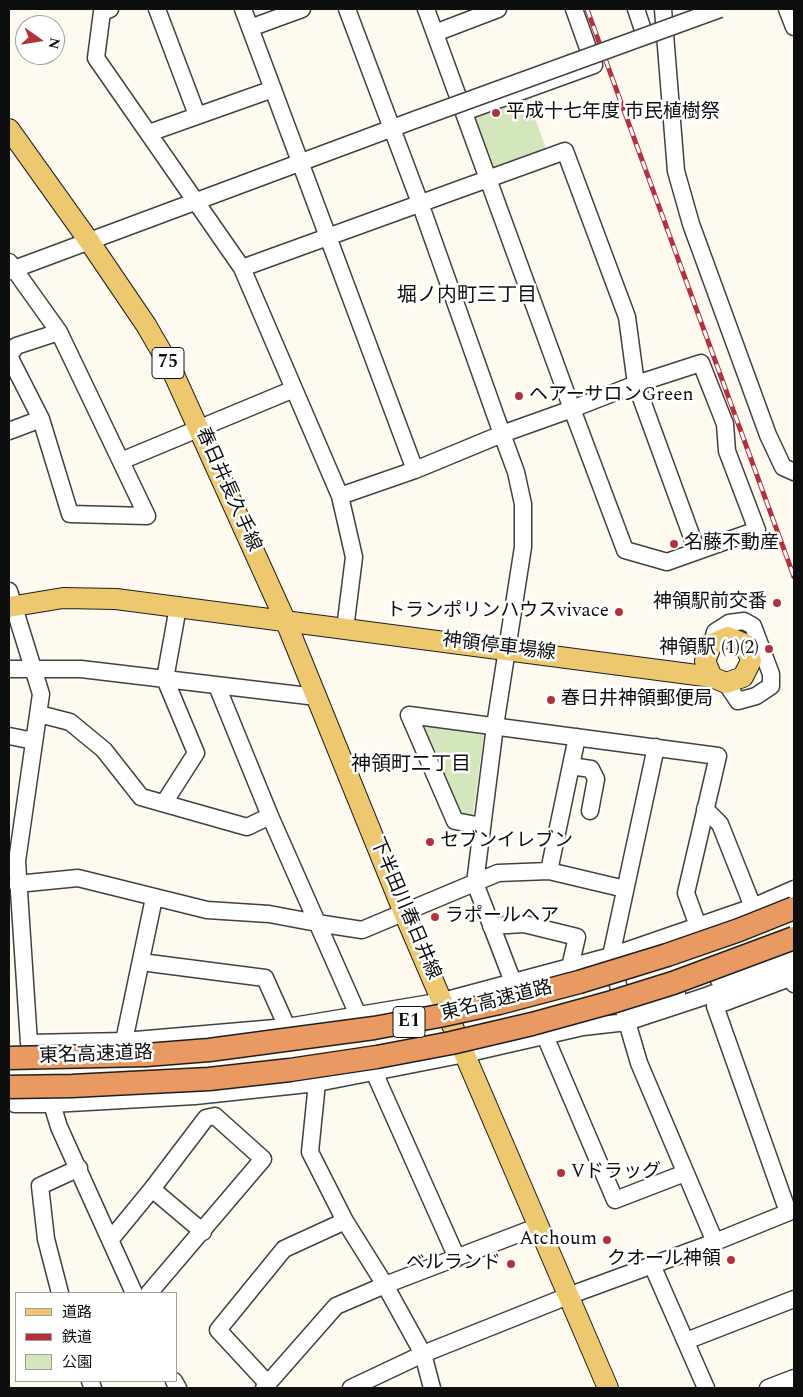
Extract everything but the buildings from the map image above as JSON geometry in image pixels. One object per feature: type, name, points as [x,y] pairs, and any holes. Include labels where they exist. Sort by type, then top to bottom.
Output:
[{"type":"highway","name":"東名高速道路","points":[[9,1058],[146,1055],[209,1050],[374,1028],[439,1016],[499,1003],[658,958],[794,908]]},
{"type":"highway","name":"東名高速道路","points":[[12,1095],[72,1086],[209,1079],[290,1070],[405,1052],[532,1024],[612,1002],[690,977],[794,938]]},
{"type":"main road","name":"春日井長久手線","points":[[9,129],[146,325],[171,368],[286,622]]},
{"type":"main road","points":[[10,601],[63,598],[116,599],[286,622]]},
{"type":"main road","name":"神領停車場線","points":[[286,622],[508,649],[719,680]]},
{"type":"main road","name":"下半田川春日井線","points":[[286,622],[404,913],[608,1388]]},
{"type":"main road","points":[[728,637],[745,644],[751,661],[743,677],[719,680],[706,660],[712,644],[728,637]]},
{"type":"street","points":[[157,9],[197,115]]},
{"type":"street","points":[[243,9],[416,470]]},
{"type":"street","points":[[250,28],[302,9]]},
{"type":"street","points":[[347,9],[420,203],[516,472],[523,504],[524,547],[495,726],[474,883],[513,982]]},
{"type":"street","points":[[340,496],[416,470],[502,434],[572,409],[636,384],[701,363],[725,424],[727,451],[758,530],[667,562],[625,550],[572,409],[426,9]]},
{"type":"street","points":[[435,34],[498,9]]},
{"type":"street","points":[[464,112],[594,65],[574,9]]},
{"type":"street","points":[[636,9],[645,36]]},
{"type":"street","points":[[664,9],[676,171],[691,224],[768,436],[782,467],[794,472]]},
{"type":"street","points":[[59,332],[16,346],[9,356],[41,419],[70,514],[147,516],[59,332],[10,267],[89,241],[301,164],[417,119],[720,9]]},
{"type":"street","points":[[787,9],[794,27]]},
{"type":"street","points":[[102,10],[96,58],[149,133],[194,202],[242,268],[340,496],[354,557],[345,629]]},
{"type":"street","points":[[149,133],[273,89]]},
{"type":"street","points":[[242,268],[565,151],[627,317],[636,384],[697,551]]},
{"type":"street","points":[[121,461],[294,389]]},
{"type":"street","points":[[9,431],[41,419]]},
{"type":"street","points":[[10,601],[34,668],[41,694],[17,861],[17,884],[29,1043],[124,1041],[287,1027],[443,1001],[611,956],[752,907],[794,889]]},
{"type":"street","points":[[164,803],[196,753],[165,679],[178,607]]},
{"type":"street","points":[[712,644],[715,632],[729,624],[744,621],[753,626],[771,674],[771,686],[756,696],[738,701],[719,680]]},
{"type":"street","points":[[9,669],[81,669],[317,697]]},
{"type":"street","points":[[217,686],[270,816],[358,1015]]},
{"type":"street","points":[[39,714],[70,722],[104,750],[141,797],[247,827],[270,816]]},
{"type":"street","points":[[482,826],[455,821],[408,715],[718,756],[686,893],[698,926]]},
{"type":"street","points":[[9,736],[34,741]]},
{"type":"street","points":[[549,872],[577,737]]},
{"type":"street","points":[[656,747],[611,956],[625,1017],[639,1063],[684,1173],[715,1242]]},
{"type":"street","points":[[571,766],[591,769],[596,779],[590,811]]},
{"type":"street","points":[[705,809],[720,824],[752,907]]},
{"type":"street","points":[[17,884],[78,878],[207,910],[270,914],[362,930],[498,873],[549,872],[625,889]]},
{"type":"street","points":[[124,1041],[154,898]]},
{"type":"street","points":[[491,926],[524,924],[577,936],[570,967]]},
{"type":"street","points":[[625,1017],[794,951]]},
{"type":"street","points":[[141,962],[265,978],[287,1027]]},
{"type":"street","points":[[12,1095],[52,1104],[195,1096],[317,1083],[465,1054],[625,1017],[706,996],[794,964]]},
{"type":"street","points":[[352,1388],[423,1354],[568,1296],[715,1242],[791,1211],[715,1006],[792,977],[794,984]]},
{"type":"street","points":[[545,1036],[615,1200],[684,1173]]},
{"type":"street","points":[[374,1072],[456,1258]]},
{"type":"street","points":[[317,1083],[310,1152],[345,1221],[385,1285],[423,1354],[432,1388]]},
{"type":"street","points":[[52,1104],[59,1127],[134,1292]]},
{"type":"street","points":[[110,1239],[152,1189],[206,1118],[215,1116],[263,1159],[151,1292]]},
{"type":"street","points":[[60,1292],[46,1239],[40,1186],[79,1168]]},
{"type":"street","points":[[152,1189],[203,1232]]},
{"type":"street","points":[[345,1221],[284,1248],[218,1330],[266,1386],[336,1306],[385,1285],[539,1226]]},
{"type":"street","points":[[652,1265],[706,1388]]},
{"type":"street","points":[[686,1341],[794,1299]]},
{"type":"street","points":[[768,1388],[794,1378]]},
{"type":"green space","points":[[527,96],[547,151],[495,171],[490,168],[472,120],[474,115]]},
{"type":"green space","points":[[423,722],[484,733],[473,814],[469,817],[457,816],[418,728]]},
{"type":"railway","points":[[587,9],[794,577]]},
{"type":"place","name":"平成十七年度 市民植樹祭","points":[[496,113]]},
{"type":"place","name":"ヘアーサロンGreen","points":[[519,396]]},
{"type":"place","name":"名藤不動産","points":[[674,544]]},
{"type":"place","name":"神領駅前交番","points":[[777,603]]},
{"type":"place","name":"トランポリンハウスvivace","points":[[619,612]]},
{"type":"place","name":"神領駅 (1)(2)","points":[[769,649]]},
{"type":"place","name":"春日井神領郵便局","points":[[551,700]]},
{"type":"place","name":"セブンイレブン","points":[[430,842]]},
{"type":"place","name":"ラポールヘア","points":[[435,917]]},
{"type":"place","name":"Vドラッグ","points":[[561,1173]]},
{"type":"place","name":"Atchoum","points":[[607,1240]]},
{"type":"place","name":"クオール神領","points":[[731,1260]]},
{"type":"place","name":"ベルランド","points":[[511,1264]]},
{"type":"district","name":"堀ノ内町三丁目","points":[[467,297]]},
{"type":"district","name":"神領町二丁目","points":[[411,766]]}]
